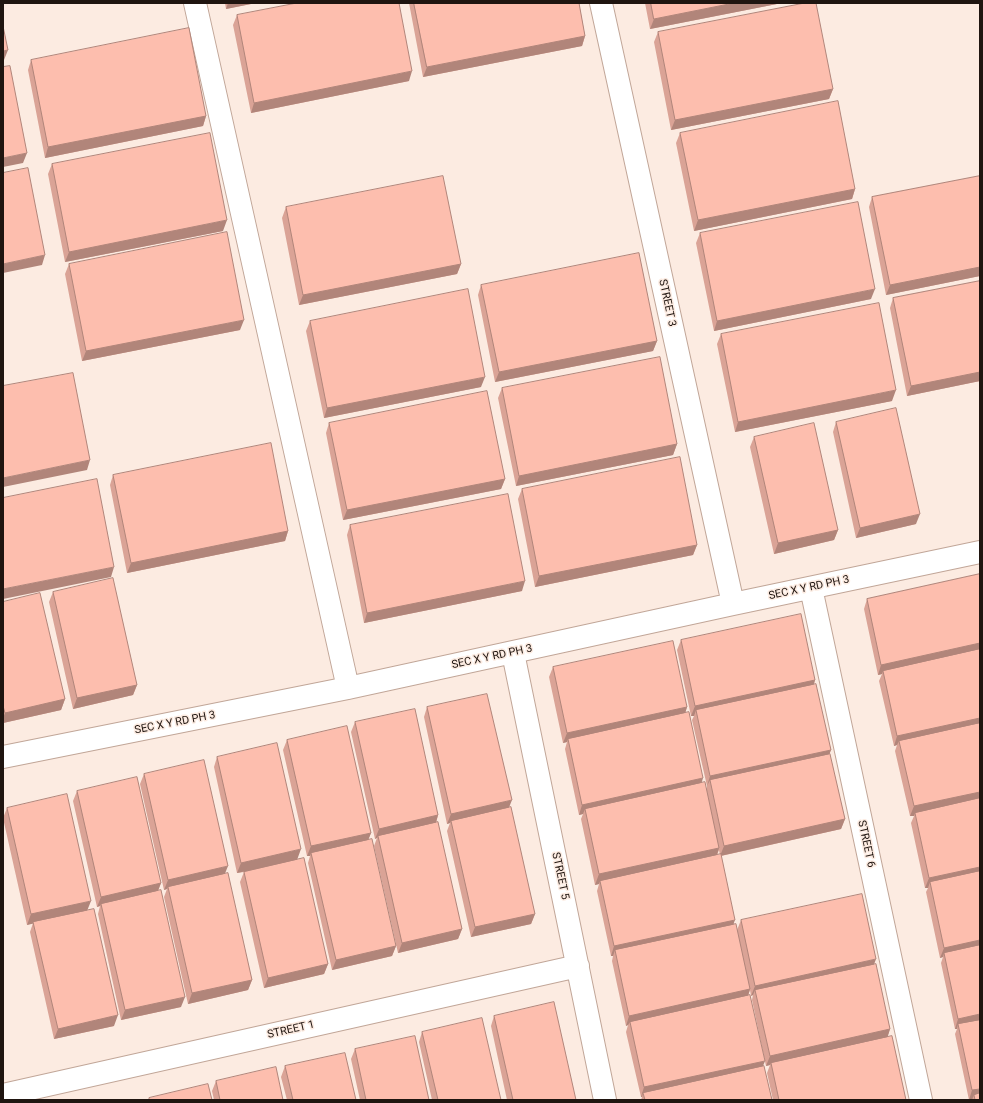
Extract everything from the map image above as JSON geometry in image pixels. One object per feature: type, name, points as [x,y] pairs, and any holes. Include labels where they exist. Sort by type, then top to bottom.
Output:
[{"type":"street","points":[[195,3],[348,688]]},
{"type":"street","name":"STREET 3","points":[[601,3],[733,604]]},
{"type":"street","name":"SEC X Y RD PH 3","points":[[3,757],[348,688],[980,552]]},
{"type":"street","name":"STREET 6","points":[[811,588],[921,1100]]},
{"type":"street","name":"STREET 5","points":[[513,653],[605,1100]]},
{"type":"street","name":"STREET 1","points":[[3,1095],[578,966]]},
{"type":"building","points":[[297,3],[399,3],[412,71],[254,103],[237,15]]},
{"type":"building","points":[[414,3],[579,3],[585,36],[427,67]]},
{"type":"building","points":[[651,3],[734,3],[654,19]]},
{"type":"building","points":[[805,3],[816,3],[833,89],[675,120],[658,32]]},
{"type":"building","points":[[3,26],[8,50],[3,51]]},
{"type":"building","points":[[189,28],[206,116],[48,147],[31,60]]},
{"type":"building","points":[[10,66],[27,153],[3,158],[3,67]]},
{"type":"building","points":[[838,101],[855,189],[698,220],[680,133]]},
{"type":"building","points":[[210,133],[227,220],[69,252],[52,164]]},
{"type":"building","points":[[28,168],[45,255],[3,264],[3,173]]},
{"type":"building","points":[[443,176],[461,264],[303,295],[286,207]]},
{"type":"building","points":[[980,176],[980,267],[890,285],[872,197]]},
{"type":"building","points":[[858,202],[875,289],[717,321],[700,233]]},
{"type":"building","points":[[227,232],[244,320],[86,351],[69,264]]},
{"type":"building","points":[[639,253],[657,341],[499,372],[481,285]]},
{"type":"building","points":[[980,281],[980,372],[911,386],[893,298]]},
{"type":"building","points":[[468,289],[485,377],[327,408],[310,321]]},
{"type":"building","points":[[879,303],[896,390],[738,422],[721,334]]},
{"type":"building","points":[[660,357],[677,444],[519,476],[502,388]]},
{"type":"building","points":[[73,373],[90,460],[3,478],[3,386]]},
{"type":"building","points":[[487,391],[505,479],[347,510],[329,423]]},
{"type":"building","points":[[896,408],[920,514],[860,528],[836,422]]},
{"type":"building","points":[[814,423],[838,530],[778,543],[754,437]]},
{"type":"building","points":[[271,443],[288,531],[131,563],[113,475]]},
{"type":"building","points":[[680,457],[697,545],[539,576],[522,489]]},
{"type":"building","points":[[97,479],[114,567],[3,589],[3,498]]},
{"type":"building","points":[[508,494],[525,581],[367,613],[350,525]]},
{"type":"building","points":[[980,574],[980,643],[881,665],[867,599]]},
{"type":"building","points":[[113,578],[137,685],[77,698],[53,592]]},
{"type":"building","points":[[40,593],[65,699],[5,713],[3,706],[3,602]]},
{"type":"building","points":[[801,614],[815,680],[695,706],[681,640]]},
{"type":"building","points":[[673,641],[687,707],[567,733],[553,667]]},
{"type":"building","points":[[980,649],[980,718],[897,736],[883,671]]},
{"type":"building","points":[[816,684],[831,750],[710,776],[696,710]]},
{"type":"building","points":[[487,694],[512,800],[451,814],[427,707]]},
{"type":"building","points":[[415,709],[438,815],[379,829],[355,722]]},
{"type":"building","points":[[689,712],[703,778],[582,805],[568,739]]},
{"type":"building","points":[[980,723],[980,792],[914,806],[899,741]]},
{"type":"building","points":[[347,726],[371,833],[311,846],[287,740]]},
{"type":"building","points":[[277,743],[301,849],[241,863],[217,757]]},
{"type":"building","points":[[830,754],[845,819],[724,846],[710,780]]},
{"type":"building","points":[[204,760],[228,866],[168,880],[144,774]]},
{"type":"building","points":[[137,777],[161,883],[101,897],[77,791]]},
{"type":"building","points":[[705,782],[719,848],[599,874],[585,809]]},
{"type":"building","points":[[67,794],[91,901],[31,914],[7,808]]},
{"type":"building","points":[[980,798],[980,867],[929,878],[915,813]]},
{"type":"building","points":[[511,807],[535,914],[475,927],[451,821]]},
{"type":"building","points":[[438,822],[462,929],[402,943],[378,836]]},
{"type":"building","points":[[372,839],[396,946],[336,960],[311,853]]},
{"type":"building","points":[[721,854],[735,920],[614,946],[600,881]]},
{"type":"building","points":[[304,858],[328,964],[268,978],[244,872]]},
{"type":"building","points":[[980,871],[980,940],[944,948],[930,882]]},
{"type":"building","points":[[228,873],[252,980],[192,993],[168,887]]},
{"type":"building","points":[[161,890],[185,997],[125,1010],[101,904]]},
{"type":"building","points":[[862,894],[876,959],[755,986],[741,920]]},
{"type":"building","points":[[94,909],[118,1015],[58,1029],[33,922]]},
{"type":"building","points":[[736,924],[750,989],[629,1016],[615,950]]},
{"type":"building","points":[[980,945],[980,1014],[958,1019],[944,953]]},
{"type":"building","points":[[876,964],[890,1029],[770,1056],[755,990]]},
{"type":"building","points":[[750,995],[765,1061],[644,1087],[630,1022]]},
{"type":"building","points":[[554,1002],[576,1100],[513,1100],[494,1016]]},
{"type":"building","points":[[482,1018],[501,1100],[438,1100],[422,1032]]},
{"type":"building","points":[[980,1020],[980,1089],[972,1090],[958,1024]]},
{"type":"building","points":[[415,1036],[429,1100],[366,1100],[355,1049]]},
{"type":"building","points":[[892,1036],[906,1100],[779,1100],[771,1063]]},
{"type":"building","points":[[345,1053],[356,1100],[293,1100],[285,1066]]},
{"type":"building","points":[[764,1066],[772,1100],[645,1100],[643,1093]]},
{"type":"building","points":[[276,1067],[283,1100],[220,1100],[216,1081]]},
{"type":"building","points":[[208,1084],[212,1100],[149,1100],[149,1098]]},
{"type":"building","points":[[980,1093],[980,1100],[975,1100],[974,1095]]}]
